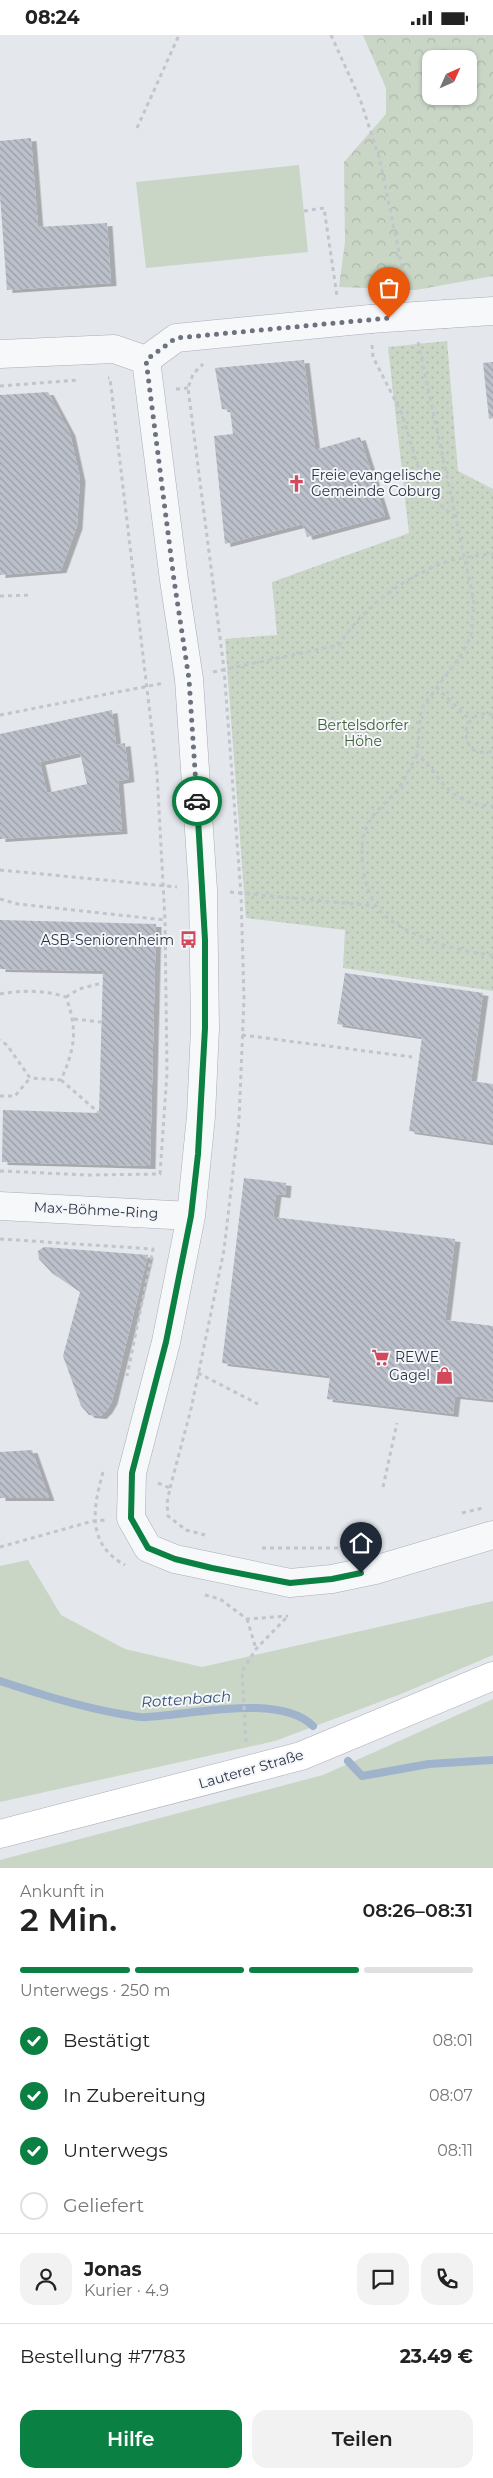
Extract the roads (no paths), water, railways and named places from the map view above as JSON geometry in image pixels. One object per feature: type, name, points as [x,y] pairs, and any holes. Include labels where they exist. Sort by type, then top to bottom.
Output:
[{"type":"street","points":[[146,360],[176,338],[370,319],[493,311]]},
{"type":"street","points":[[0,354],[114,349],[146,360]]},
{"type":"street","points":[[146,360],[174,580],[189,679],[204,890],[205,1028],[201,1115],[191,1216],[166,1342],[132,1473],[131,1518],[148,1548],[175,1559],[290,1583],[332,1579],[375,1570],[493,1535]]},
{"type":"street","name":"Max-Böhme-Ring","points":[[0,1206],[191,1216]]},
{"type":"street","name":"Lauterer Straße","points":[[0,1834],[300,1756],[493,1676]]},
{"type":"waterway","name":"Rottenbach","points":[[0,1681],[75,1704],[137,1717],[234,1708],[258,1708],[279,1710],[298,1716],[313,1726]]},
{"type":"waterway","name":"Rottenbach","points":[[348,1761],[362,1776],[429,1764],[493,1760]]},
{"type":"place","name":"Freie evangelische Gemeinde Coburg","points":[[297,483]]},
{"type":"place","name":"ASB-Seniorenheim","points":[[188,940]]},
{"type":"place","name":"REWE","points":[[381,1357]]},
{"type":"place","name":"Gagel","points":[[444,1375]]},
{"type":"park label","name":"Bertelsdorfer Höhe","points":[[363,733]]}]
